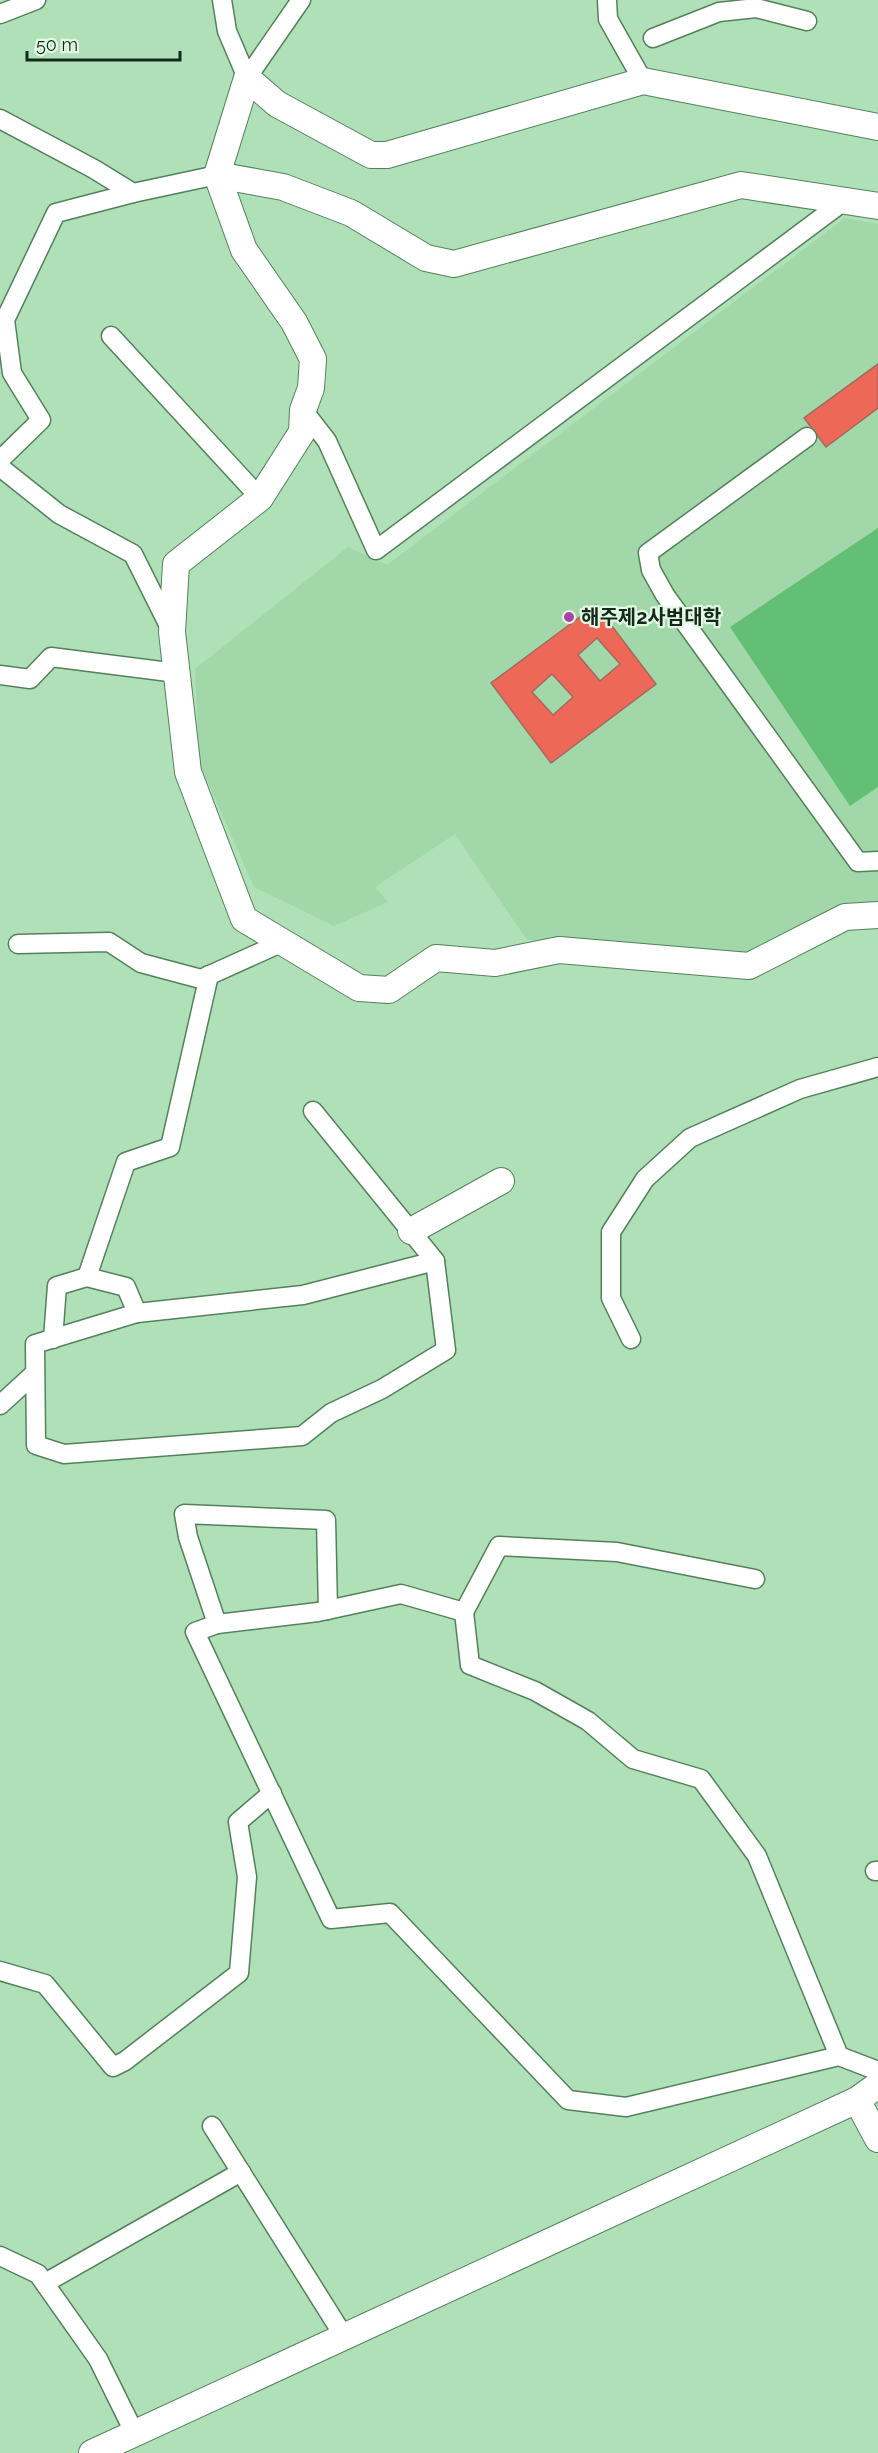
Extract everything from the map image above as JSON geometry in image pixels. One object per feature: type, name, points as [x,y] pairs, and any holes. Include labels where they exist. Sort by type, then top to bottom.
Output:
[{"type":"street","points":[[0,14],[36,0]]},
{"type":"street","points":[[222,0],[227,31],[248,78],[277,104],[370,155],[387,155],[643,81],[878,127]]},
{"type":"street","points":[[301,0],[248,78],[217,175],[244,250],[294,322],[314,359],[310,388],[303,410],[302,432],[260,498],[176,564],[172,632],[188,772],[244,919],[359,988],[389,990],[436,958],[495,963],[559,950],[749,966],[845,917],[878,915]]},
{"type":"street","points":[[607,0],[608,19],[643,81]]},
{"type":"street","points":[[654,38],[721,6],[756,8],[807,21]]},
{"type":"street","points":[[0,119],[94,169],[133,193]]},
{"type":"street","points":[[0,460],[41,420],[12,373],[5,321],[57,213],[133,193],[217,175],[283,187],[351,213],[426,258],[454,264],[741,185],[878,206]]},
{"type":"street","points":[[303,410],[327,441],[376,550],[844,201]]},
{"type":"street","points":[[111,336],[260,498]]},
{"type":"street","points":[[807,437],[648,553],[651,570],[665,595],[858,862],[878,861]]},
{"type":"street","points":[[0,467],[59,514],[133,554],[172,632]]},
{"type":"street","points":[[0,675],[30,679],[51,657],[177,673]]},
{"type":"street","points":[[18,944],[109,942],[141,963],[201,979],[283,942]]},
{"type":"street","points":[[87,1276],[126,1162],[170,1148],[209,975]]},
{"type":"street","points":[[631,1339],[611,1298],[611,1232],[645,1179],[690,1138],[800,1089],[878,1067]]},
{"type":"street","points":[[313,1111],[435,1261],[446,1350],[382,1389],[331,1413],[302,1436],[64,1454],[36,1445],[35,1344],[137,1313],[303,1295],[435,1261]]},
{"type":"street","points":[[411,1232],[501,1181]]},
{"type":"street","points":[[53,1339],[57,1286],[87,1276],[126,1287],[137,1313]]},
{"type":"street","points":[[0,1405],[35,1373]]},
{"type":"street","points":[[217,1624],[188,1537],[184,1514],[326,1520],[328,1610]]},
{"type":"street","points":[[756,1579],[617,1552],[499,1546],[464,1612],[470,1665],[535,1691],[588,1721],[633,1759],[701,1779],[757,1856],[839,2056]]},
{"type":"street","points":[[464,1612],[401,1594],[328,1610],[217,1624],[195,1632],[331,1919],[390,1913],[568,2100],[626,2108],[839,2056],[878,2072]]},
{"type":"street","points":[[0,1971],[45,1984],[113,2067],[125,2061],[239,1973],[247,1877],[238,1822],[272,1793]]},
{"type":"street","points":[[92,2453],[857,2100],[878,2085]]},
{"type":"street","points":[[857,2100],[878,2139]]},
{"type":"street","points":[[212,2126],[345,2338]]},
{"type":"street","points":[[45,2283],[241,2172]]},
{"type":"street","points":[[0,2256],[38,2274],[45,2283],[98,2359],[135,2434]]},
{"type":"shaded area","name":"해주제2사범대학","points":[[845,218],[878,224],[878,904],[754,954],[600,942],[527,940],[455,834],[375,887],[388,902],[334,926],[254,887],[199,762],[195,669],[348,547],[387,565]]},
{"type":"shaded area","points":[[878,528],[878,787],[850,806],[730,627]]},
{"type":"building","points":[[878,364],[878,408],[826,447],[804,418]]},
{"type":"building","points":[[596,605],[656,684],[551,763],[491,683]],"holes":[[[597,638],[620,664],[600,681],[578,655]],[[552,674],[573,697],[553,715],[532,692]]]},
{"type":"place","name":"해주제2사범대학","points":[[569,617]]}]
